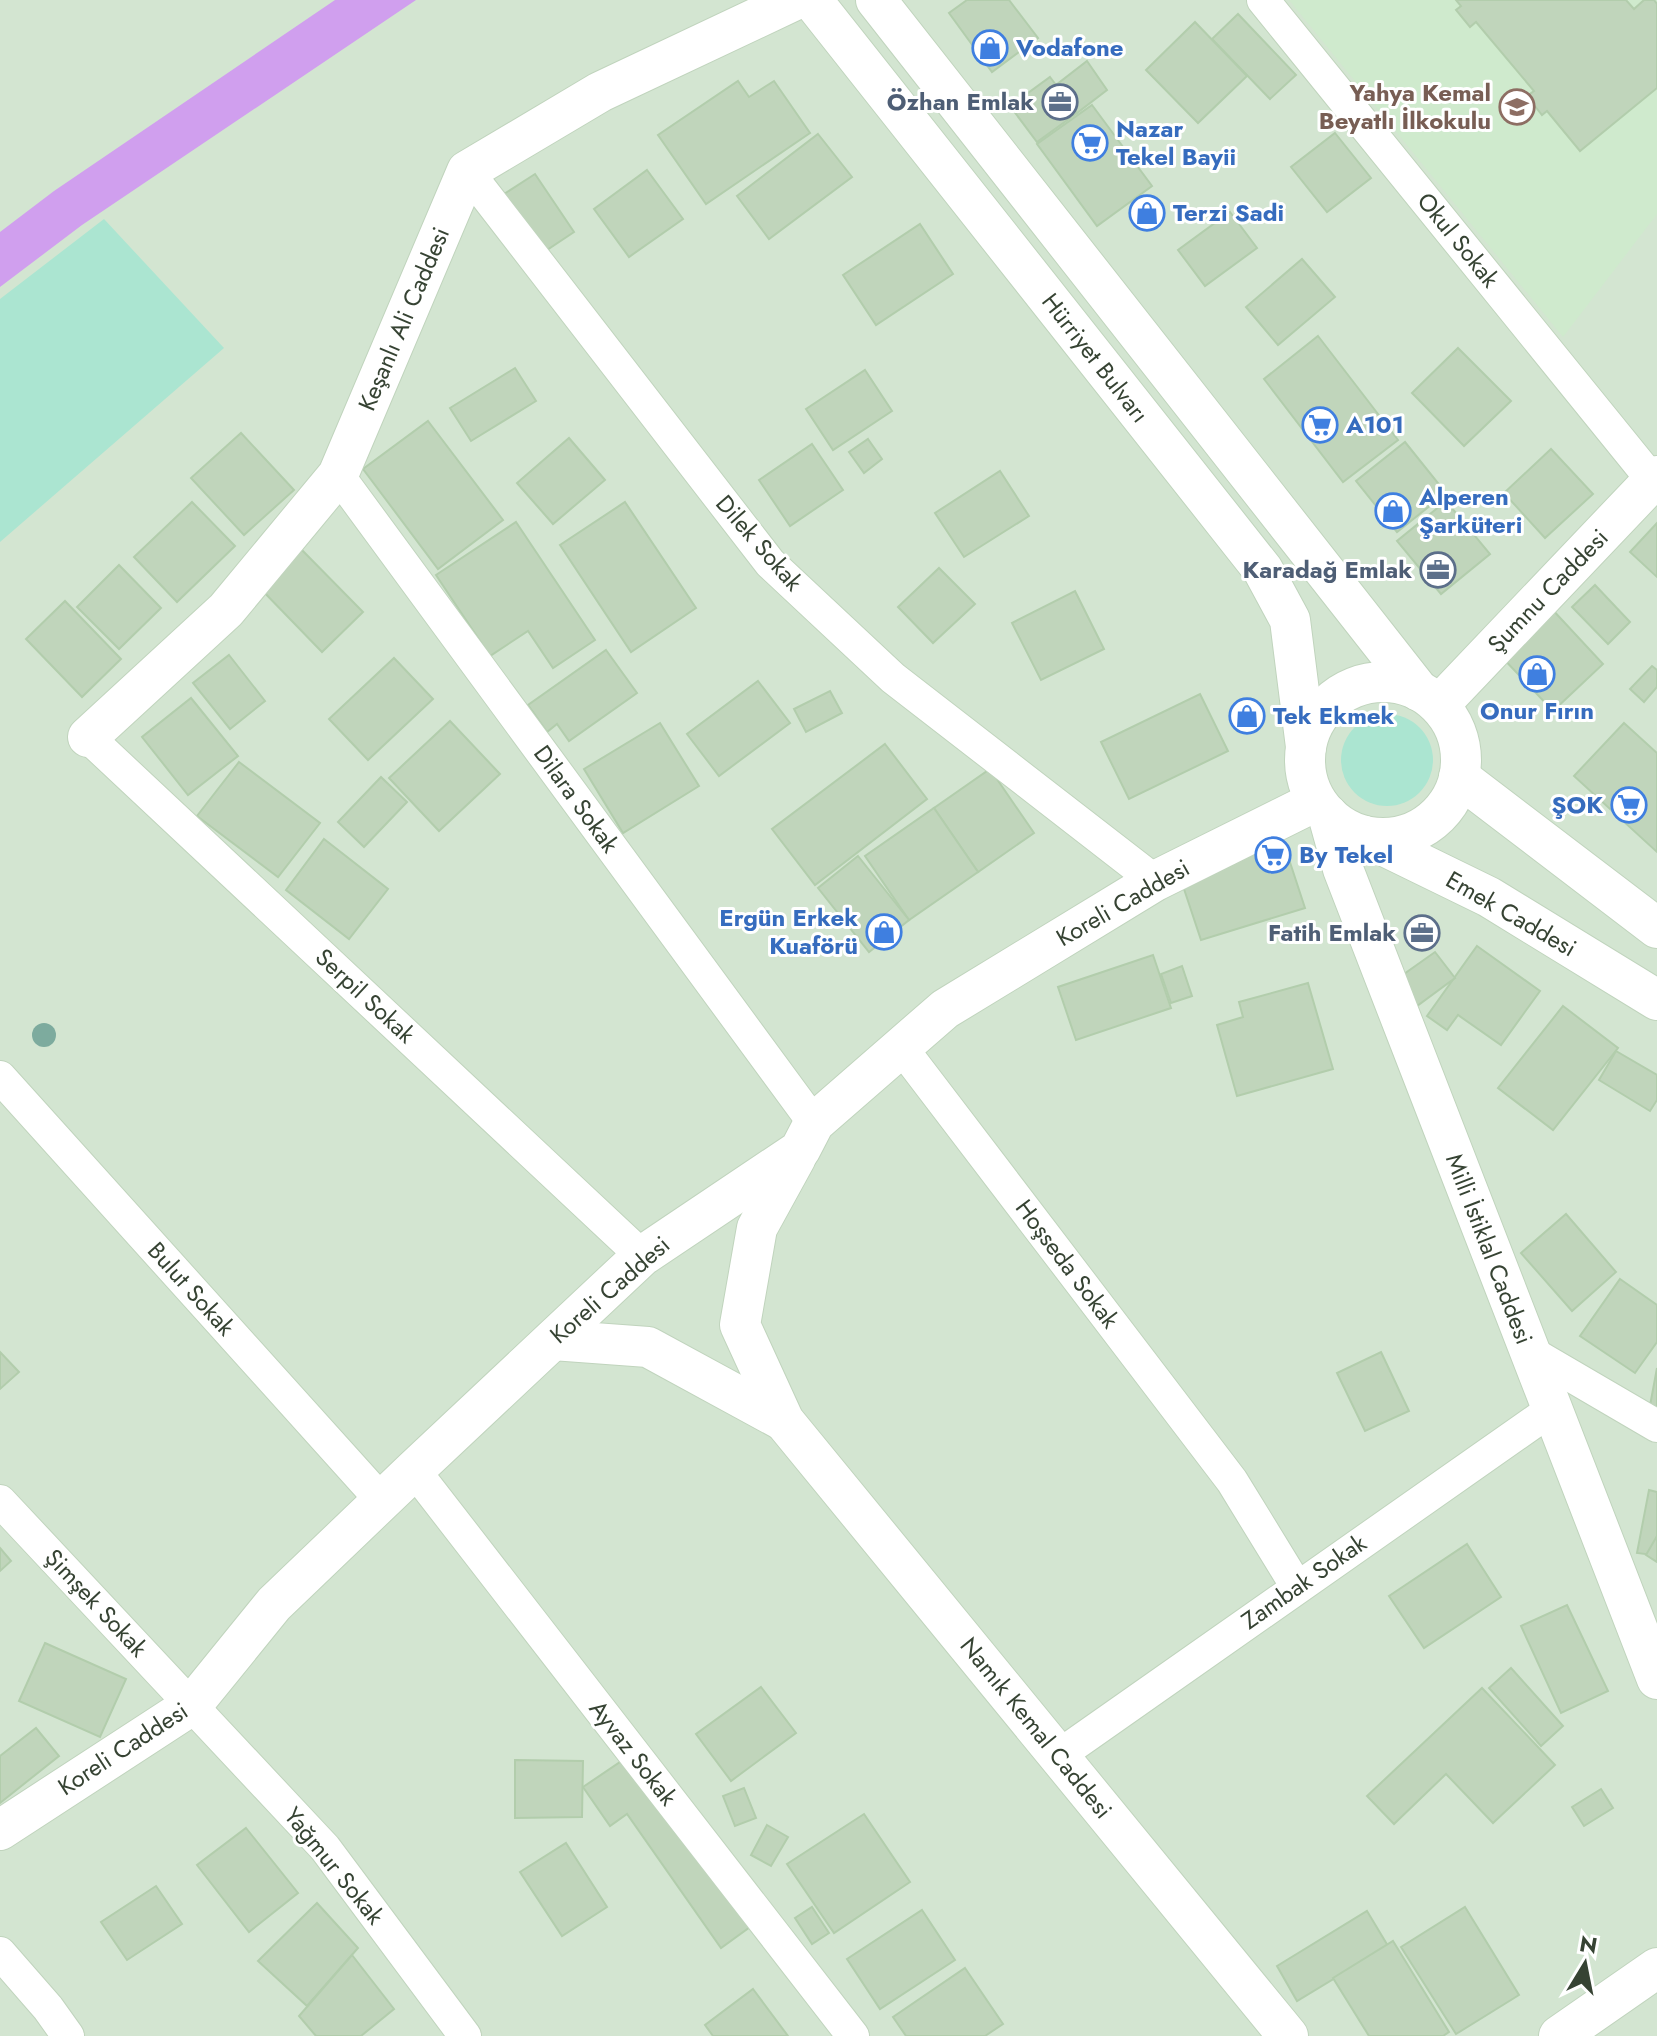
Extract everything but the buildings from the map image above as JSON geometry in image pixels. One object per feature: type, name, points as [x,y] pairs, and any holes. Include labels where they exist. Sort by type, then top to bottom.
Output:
[{"type":"street","points":[[467,171],[600,92],[795,0]]},
{"type":"street","name":"Hürriyet Bulvarı","points":[[812,0],[1263,570],[1290,620],[1306,747]]},
{"type":"street","name":"Hürriyet Bulvarı","points":[[876,0],[1429,698]]},
{"type":"street","name":"Okul Sokak","points":[[1263,0],[1655,478]]},
{"type":"street","name":"Keşanlı Ali Caddesi","points":[[88,737],[226,610],[338,475],[467,171]]},
{"type":"street","name":"Dilek Sokak","points":[[467,171],[770,563],[893,678],[1155,881]]},
{"type":"street","name":"Dilara Sokak","points":[[338,475],[807,1136]]},
{"type":"street","name":"Şumnu Caddesi","points":[[1429,698],[1655,478]]},
{"type":"street","points":[[1371,682],[1396,683],[1429,698],[1454,726],[1461,751],[1459,777],[1450,801],[1433,820],[1411,833],[1385,838],[1335,817],[1308,784],[1305,766],[1306,747],[1313,724],[1328,705],[1348,690],[1371,682]]},
{"type":"street","name":"Serpil Sokak","points":[[88,737],[642,1256]]},
{"type":"street","points":[[1459,777],[1655,923]]},
{"type":"street","name":"Koreli Caddesi","points":[[0,1830],[192,1705],[274,1604],[642,1256],[807,1136],[945,1009],[1155,881],[1335,817]]},
{"type":"street","name":"Emek Caddesi","points":[[1335,817],[1489,897],[1657,1000]]},
{"type":"street","name":"Milli İstiklal Caddesi","points":[[1335,817],[1343,869],[1657,1679]]},
{"type":"street","name":"Hoşseda Sokak","points":[[901,1047],[1232,1481],[1297,1587]]},
{"type":"street","name":"Bulut Sokak","points":[[0,1077],[382,1501]]},
{"type":"street","points":[[784,1421],[740,1325],[757,1228],[807,1136]]},
{"type":"street","points":[[553,1340],[648,1347],[784,1421]]},
{"type":"street","points":[[1527,1350],[1657,1426]]},
{"type":"street","name":"Zambak Sokak","points":[[1058,1756],[1551,1410]]},
{"type":"street","name":"Namık Kemal Caddesi","points":[[784,1421],[1288,2036]]},
{"type":"street","name":"Ayvaz Sokak","points":[[414,1470],[853,2036]]},
{"type":"street","name":"Şimşek Sokak","points":[[0,1501],[192,1705]]},
{"type":"street","name":"Yağmur Sokak","points":[[192,1705],[325,1848],[465,2036]]},
{"type":"street","points":[[0,1953],[68,2036]]},
{"type":"street","points":[[1559,2036],[1657,1968]]},
{"type":"shaded area","points":[[0,0],[1657,0],[1657,2036],[0,2036]]},
{"type":"shaded area","points":[[335,0],[416,0],[82,225],[0,287],[0,232],[54,191]]},
{"type":"shaded area","name":"Yahya Kemal Beyatlı İlkokulu","points":[[1289,0],[1657,0],[1657,214],[1563,337]]},
{"type":"shaded area","points":[[104,219],[224,348],[0,542],[0,299]]},
{"type":"shaded area","points":[[1387,714],[1405,717],[1420,727],[1430,742],[1433,760],[1430,778],[1420,793],[1405,803],[1387,806],[1369,803],[1354,793],[1344,778],[1341,760],[1344,742],[1354,727],[1369,717]]},
{"type":"place","name":"Vodafone","points":[[990,48]]},
{"type":"place","name":"Özhan Emlak","points":[[1060,102]]},
{"type":"place","name":"Yahya Kemal Beyatlı İlkokulu","points":[[1517,107]]},
{"type":"place","name":"Nazar Tekel Bayii","points":[[1090,143]]},
{"type":"place","name":"Terzi Sadi","points":[[1147,213]]},
{"type":"place","name":"A101","points":[[1320,425]]},
{"type":"place","name":"Alperen Şarküteri","points":[[1393,511]]},
{"type":"place","name":"Karadağ Emlak","points":[[1438,570]]},
{"type":"place","name":"Onur Fırın","points":[[1537,674]]},
{"type":"place","name":"Tek Ekmek","points":[[1247,716]]},
{"type":"place","name":"ŞOK","points":[[1629,805]]},
{"type":"place","name":"By Tekel","points":[[1273,855]]},
{"type":"place","name":"Ergün Erkek Kuaförü","points":[[884,932]]},
{"type":"place","name":"Fatih Emlak","points":[[1422,933]]}]
